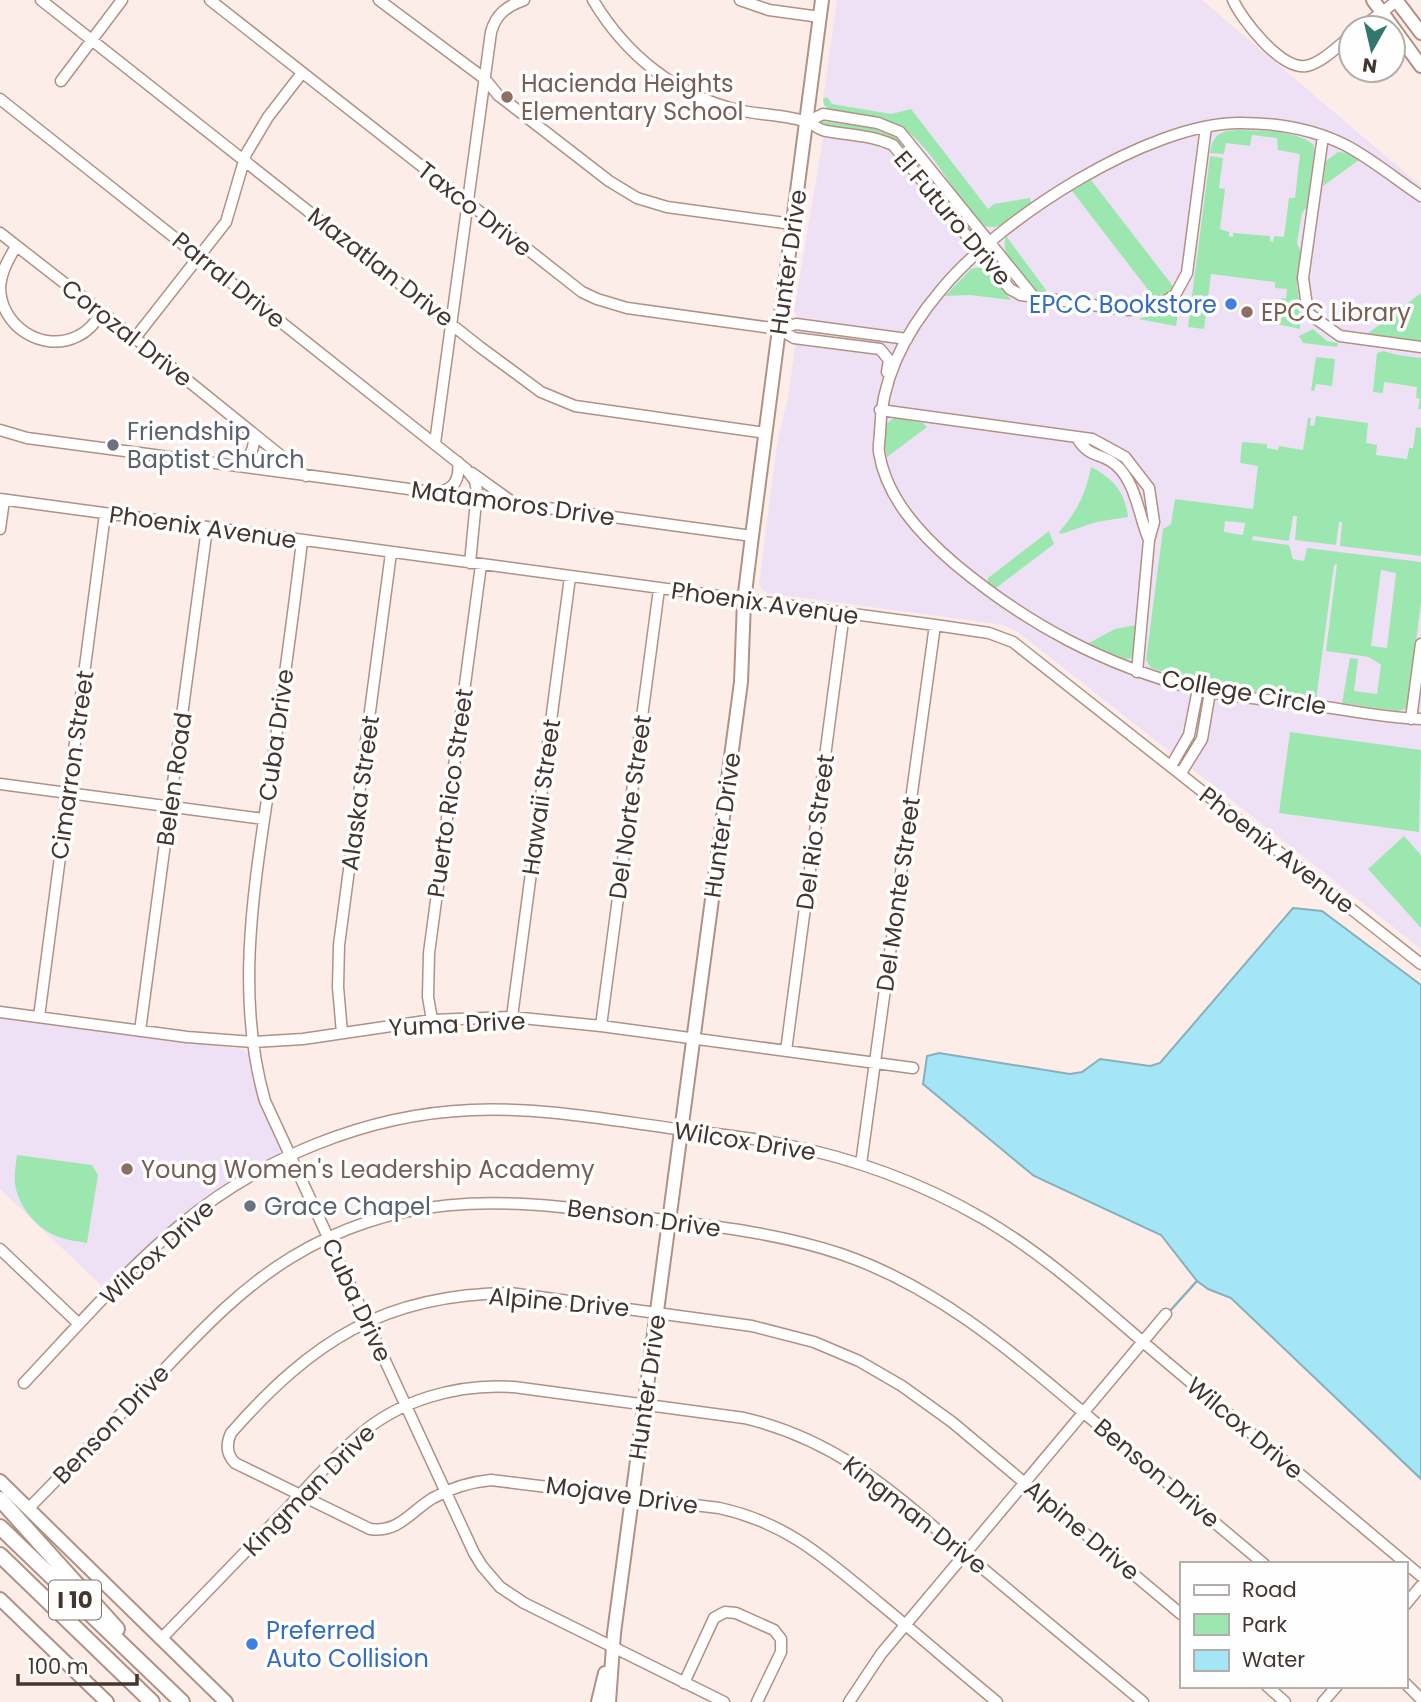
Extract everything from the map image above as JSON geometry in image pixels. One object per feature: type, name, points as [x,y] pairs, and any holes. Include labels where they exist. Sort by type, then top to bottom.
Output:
[{"type":"highway","points":[[0,1499],[111,1622],[150,1672]]},
{"type":"highway","name":"I 10","points":[[0,1527],[181,1702]]},
{"type":"highway","name":"I 10","points":[[0,1555],[152,1702]]},
{"type":"highway","points":[[0,1568],[31,1597],[80,1631]]},
{"type":"main road","name":"Hunter Drive","points":[[609,1702],[612,1649],[741,682],[744,601],[822,0]]},
{"type":"main road","points":[[1373,0],[1421,66]]},
{"type":"main road","points":[[1397,0],[1421,33]]},
{"type":"main road","points":[[0,1481],[226,1702]]},
{"type":"main road","points":[[0,1599],[107,1702]]},
{"type":"main road","name":"Hunter Drive","points":[[598,1702],[612,1649]]},
{"type":"street","name":"Mazatlan Drive","points":[[41,0],[529,384],[559,400],[592,409],[765,433]]},
{"type":"street","points":[[61,81],[122,0]]},
{"type":"street","name":"Taxco Drive","points":[[210,0],[569,283],[597,299],[627,308],[779,329]]},
{"type":"street","points":[[379,0],[485,79],[498,95],[609,181],[637,198],[667,207],[792,224]]},
{"type":"street","points":[[435,443],[491,33],[496,19],[505,9],[524,0]]},
{"type":"street","points":[[593,0],[605,20],[639,59],[694,95],[734,109],[807,122]]},
{"type":"street","points":[[740,0],[769,10],[820,17]]},
{"type":"street","points":[[1233,0],[1252,31],[1277,53],[1296,65],[1315,63],[1337,46]]},
{"type":"street","points":[[1379,14],[1397,0]]},
{"type":"street","points":[[135,338],[226,222],[243,160],[268,117],[302,73]]},
{"type":"street","name":"Parral Drive","points":[[0,99],[462,465],[514,503]]},
{"type":"street","name":"El Futuro Drive","points":[[807,122],[823,114],[878,123],[901,132],[1033,296]]},
{"type":"street","name":"El Futuro Drive","points":[[807,122],[821,131],[876,137],[894,145],[1010,289],[1021,295],[1128,310],[1156,307],[1175,295],[1187,273],[1206,127]]},
{"type":"street","name":"College Circle","points":[[1416,719],[1198,689],[1137,672],[1073,644],[1012,609],[929,540],[900,505],[890,487],[879,452],[880,410],[886,384],[901,349],[941,289],[990,241],[1065,187],[1113,161],[1180,132],[1236,122],[1267,124],[1296,128],[1348,147],[1421,196]]},
{"type":"street","points":[[1323,136],[1303,278],[1308,313],[1340,336],[1421,347]]},
{"type":"street","name":"Corozal Drive","points":[[0,233],[307,476]]},
{"type":"street","points":[[16,246],[1,276],[1,296],[10,319],[24,332],[44,341],[70,340],[90,328],[102,313]]},
{"type":"street","points":[[779,329],[796,324],[907,339]]},
{"type":"street","points":[[779,329],[794,338],[901,349]]},
{"type":"street","points":[[870,347],[880,349],[889,360],[886,384]]},
{"type":"street","points":[[880,410],[1077,438],[1084,451],[1116,465],[1136,495],[1149,540],[1137,672]]},
{"type":"street","name":"Matamoros Drive","points":[[0,430],[27,438],[752,536]]},
{"type":"street","points":[[234,466],[250,455],[254,447],[253,433]]},
{"type":"street","points":[[266,443],[273,456],[274,471]]},
{"type":"street","points":[[436,493],[447,491],[455,483],[462,465]]},
{"type":"street","name":"Parral Drive","points":[[462,465],[475,481],[478,497]]},
{"type":"street","points":[[470,563],[478,497]]},
{"type":"street","points":[[0,529],[2,499]]},
{"type":"street","name":"Phoenix Avenue","points":[[2,499],[391,554],[989,633],[1013,642],[1421,964]]},
{"type":"street","name":"Cimarron Street","points":[[39,1017],[105,514]]},
{"type":"street","name":"Belen Road","points":[[140,1031],[207,527]]},
{"type":"street","name":"Cuba Drive","points":[[302,541],[264,819],[247,968],[253,1042],[265,1101],[445,1492],[474,1553],[490,1576],[500,1587],[524,1604],[724,1702]]},
{"type":"street","name":"Alaska Street","points":[[342,1033],[338,987],[339,945],[391,554]]},
{"type":"street","name":"Puerto Rico Street","points":[[432,1020],[428,987],[429,953],[481,565]]},
{"type":"street","name":"Hawaii Street","points":[[512,1017],[570,577]]},
{"type":"street","name":"Del Norte Street","points":[[601,1026],[659,589]]},
{"type":"street","name":"Del Rio Street","points":[[786,1051],[844,613]]},
{"type":"street","name":"Del Monte Street","points":[[861,1164],[935,625]]},
{"type":"street","points":[[1416,719],[1421,644]]},
{"type":"street","points":[[1171,766],[1189,735],[1198,689]]},
{"type":"street","points":[[1181,773],[1202,739],[1210,691]]},
{"type":"street","points":[[0,784],[264,819]]},
{"type":"street","name":"Yuma Drive","points":[[0,1012],[211,1040],[253,1042],[293,1040],[432,1020],[512,1017],[601,1026],[913,1068]]},
{"type":"street","name":"Wilcox Drive","points":[[23,1383],[180,1225],[232,1187],[289,1156],[368,1127],[402,1119],[472,1110],[534,1111],[681,1130],[782,1144],[861,1164],[934,1193],[998,1228],[1067,1278],[1404,1562]]},
{"type":"street","name":"Benson Drive","points":[[28,1509],[231,1302],[294,1256],[328,1239],[389,1216],[414,1210],[482,1202],[546,1205],[779,1237],[842,1254],[888,1273],[974,1322],[1262,1562]]},
{"type":"street","points":[[0,1249],[79,1324]]},
{"type":"street","name":"Alpine Drive","points":[[228,1441],[231,1433],[245,1417],[291,1370],[315,1352],[368,1322],[412,1305],[447,1297],[479,1294],[528,1295],[752,1326],[814,1342],[859,1361],[925,1401],[1180,1613]]},
{"type":"street","points":[[849,1702],[867,1673],[905,1625],[1166,1314]]},
{"type":"street","name":"Kingman Drive","points":[[160,1639],[355,1438],[386,1416],[443,1393],[493,1386],[514,1387],[744,1418],[800,1435],[880,1481],[1143,1702]]},
{"type":"street","name":"Mojave Drive","points":[[228,1441],[229,1455],[235,1463],[356,1523],[376,1530],[396,1526],[422,1505],[445,1492],[478,1481],[506,1480],[719,1508],[769,1524],[823,1556],[997,1702]]},
{"type":"street","name":"Wilcox Drive","points":[[1407,1564],[1421,1576]]},
{"type":"street","points":[[1407,1603],[1421,1586]]},
{"type":"street","points":[[684,1683],[714,1618],[719,1613],[736,1613],[774,1630],[781,1639],[782,1652],[757,1702]]},
{"type":"street","points":[[1407,1685],[1421,1699]]},
{"type":"street","points":[[1269,1688],[1285,1702]]},
{"type":"street","points":[[1323,1702],[1335,1688]]},
{"type":"shaded area","points":[[837,0],[1202,0],[1421,186],[1421,949],[1019,633],[1003,625],[768,593],[762,590],[759,584],[777,444],[788,397],[799,320],[794,311],[828,110],[823,99]]},
{"type":"shaded area","name":"Young Women's Leadership Academy","points":[[0,1017],[243,1049],[248,1054],[260,1106],[282,1153],[226,1184],[178,1218],[105,1289],[0,1189]]},
{"type":"green space","points":[[827,97],[832,104],[891,114],[911,109],[988,209],[994,204],[1030,198],[1031,204],[1004,224],[985,226],[964,204],[927,151],[905,130],[885,121],[852,117],[832,111],[824,105],[823,99]]},
{"type":"green space","points":[[822,121],[885,130],[899,137],[979,237],[975,239],[919,164],[893,140],[874,132],[821,125]]},
{"type":"green space","points":[[1238,130],[1288,133],[1314,145],[1307,207],[1302,213],[1297,243],[1301,253],[1297,285],[1300,329],[1277,324],[1281,298],[1286,299],[1287,289],[1275,288],[1275,282],[1211,274],[1204,329],[1188,327],[1210,156],[1223,158],[1219,188],[1225,189],[1220,229],[1229,232],[1229,236],[1233,237],[1233,233],[1270,236],[1270,241],[1273,242],[1274,236],[1284,237],[1289,198],[1295,198],[1300,154],[1278,150],[1277,138],[1252,135],[1250,146],[1226,143],[1224,154],[1210,153],[1218,135]]},
{"type":"green space","points":[[1338,152],[1350,153],[1359,160],[1323,186],[1326,161]]},
{"type":"green space","points":[[1091,180],[1172,285],[1172,292],[1160,300],[1156,300],[1072,191]]},
{"type":"green space","points":[[1006,236],[1049,294],[1033,291],[1012,266],[1006,252]]},
{"type":"green space","points":[[980,267],[990,271],[1011,300],[970,295],[945,296],[971,269]]},
{"type":"green space","points":[[1421,293],[1421,342],[1367,334]]},
{"type":"green space","points":[[1180,301],[1176,326],[1138,319],[1165,312]]},
{"type":"green space","points":[[1313,329],[1327,341],[1338,343],[1337,347],[1303,343],[1299,336]]},
{"type":"green space","points":[[1383,351],[1421,358],[1421,409],[1418,409],[1420,399],[1416,398],[1417,387],[1384,382],[1383,393],[1373,392],[1377,353]]},
{"type":"green space","points":[[1316,357],[1335,359],[1332,386],[1316,384],[1314,391],[1311,391]]},
{"type":"green space","points":[[1316,416],[1368,423],[1366,443],[1377,445],[1376,455],[1407,459],[1409,448],[1413,448],[1416,427],[1421,428],[1421,556],[1340,546],[1342,522],[1339,522],[1336,545],[1295,540],[1297,516],[1293,516],[1289,541],[1253,536],[1252,540],[1289,545],[1293,559],[1304,561],[1307,548],[1421,562],[1421,603],[1406,709],[1397,711],[1342,703],[1350,658],[1358,659],[1354,691],[1377,694],[1381,665],[1369,657],[1326,651],[1337,564],[1334,565],[1316,700],[1220,687],[1151,668],[1146,660],[1163,529],[1171,524],[1175,499],[1253,509],[1258,466],[1240,463],[1242,442],[1267,444],[1267,448],[1278,450],[1279,446],[1303,450],[1308,418],[1311,418],[1310,425],[1314,426]],"holes":[[[1225,521],[1245,523],[1243,535],[1224,532]],[[1381,570],[1396,573],[1387,648],[1371,646]]]},
{"type":"green space","points":[[894,418],[923,423],[927,427],[887,457],[884,442],[886,424]]},
{"type":"green space","points":[[1091,467],[1117,487],[1128,517],[1096,522],[1061,534],[1059,532],[1080,502]]},
{"type":"green space","points":[[1049,531],[1054,544],[996,588],[988,584],[988,578]]},
{"type":"green space","points":[[1136,625],[1135,655],[1129,659],[1111,657],[1087,644],[1115,629]]},
{"type":"green space","points":[[1290,732],[1421,750],[1419,832],[1279,813]]},
{"type":"green space","points":[[1404,836],[1421,855],[1421,928],[1368,869]]},
{"type":"green space","points":[[17,1155],[92,1165],[98,1175],[87,1243],[54,1235],[28,1214],[16,1191]]},
{"type":"water","points":[[1293,908],[1322,911],[1421,985],[1421,1479],[1231,1298],[1208,1289],[1197,1281],[1161,1235],[1034,1176],[923,1084],[927,1056],[939,1053],[1070,1074],[1082,1072],[1100,1059],[1150,1066],[1160,1063]]},
{"type":"waterway","points":[[1169,1312],[1197,1281]]},
{"type":"place","name":"Hacienda Heights Elementary School","points":[[507,97]]},
{"type":"place","name":"EPCC Bookstore","points":[[1231,304]]},
{"type":"place","name":"EPCC Library","points":[[1247,312]]},
{"type":"place","name":"Friendship Baptist Church","points":[[113,445]]},
{"type":"place","name":"Young Women's Leadership Academy","points":[[127,1169]]},
{"type":"place","name":"Grace Chapel","points":[[250,1206]]},
{"type":"place","name":"Preferred Auto Collision","points":[[252,1644]]}]
